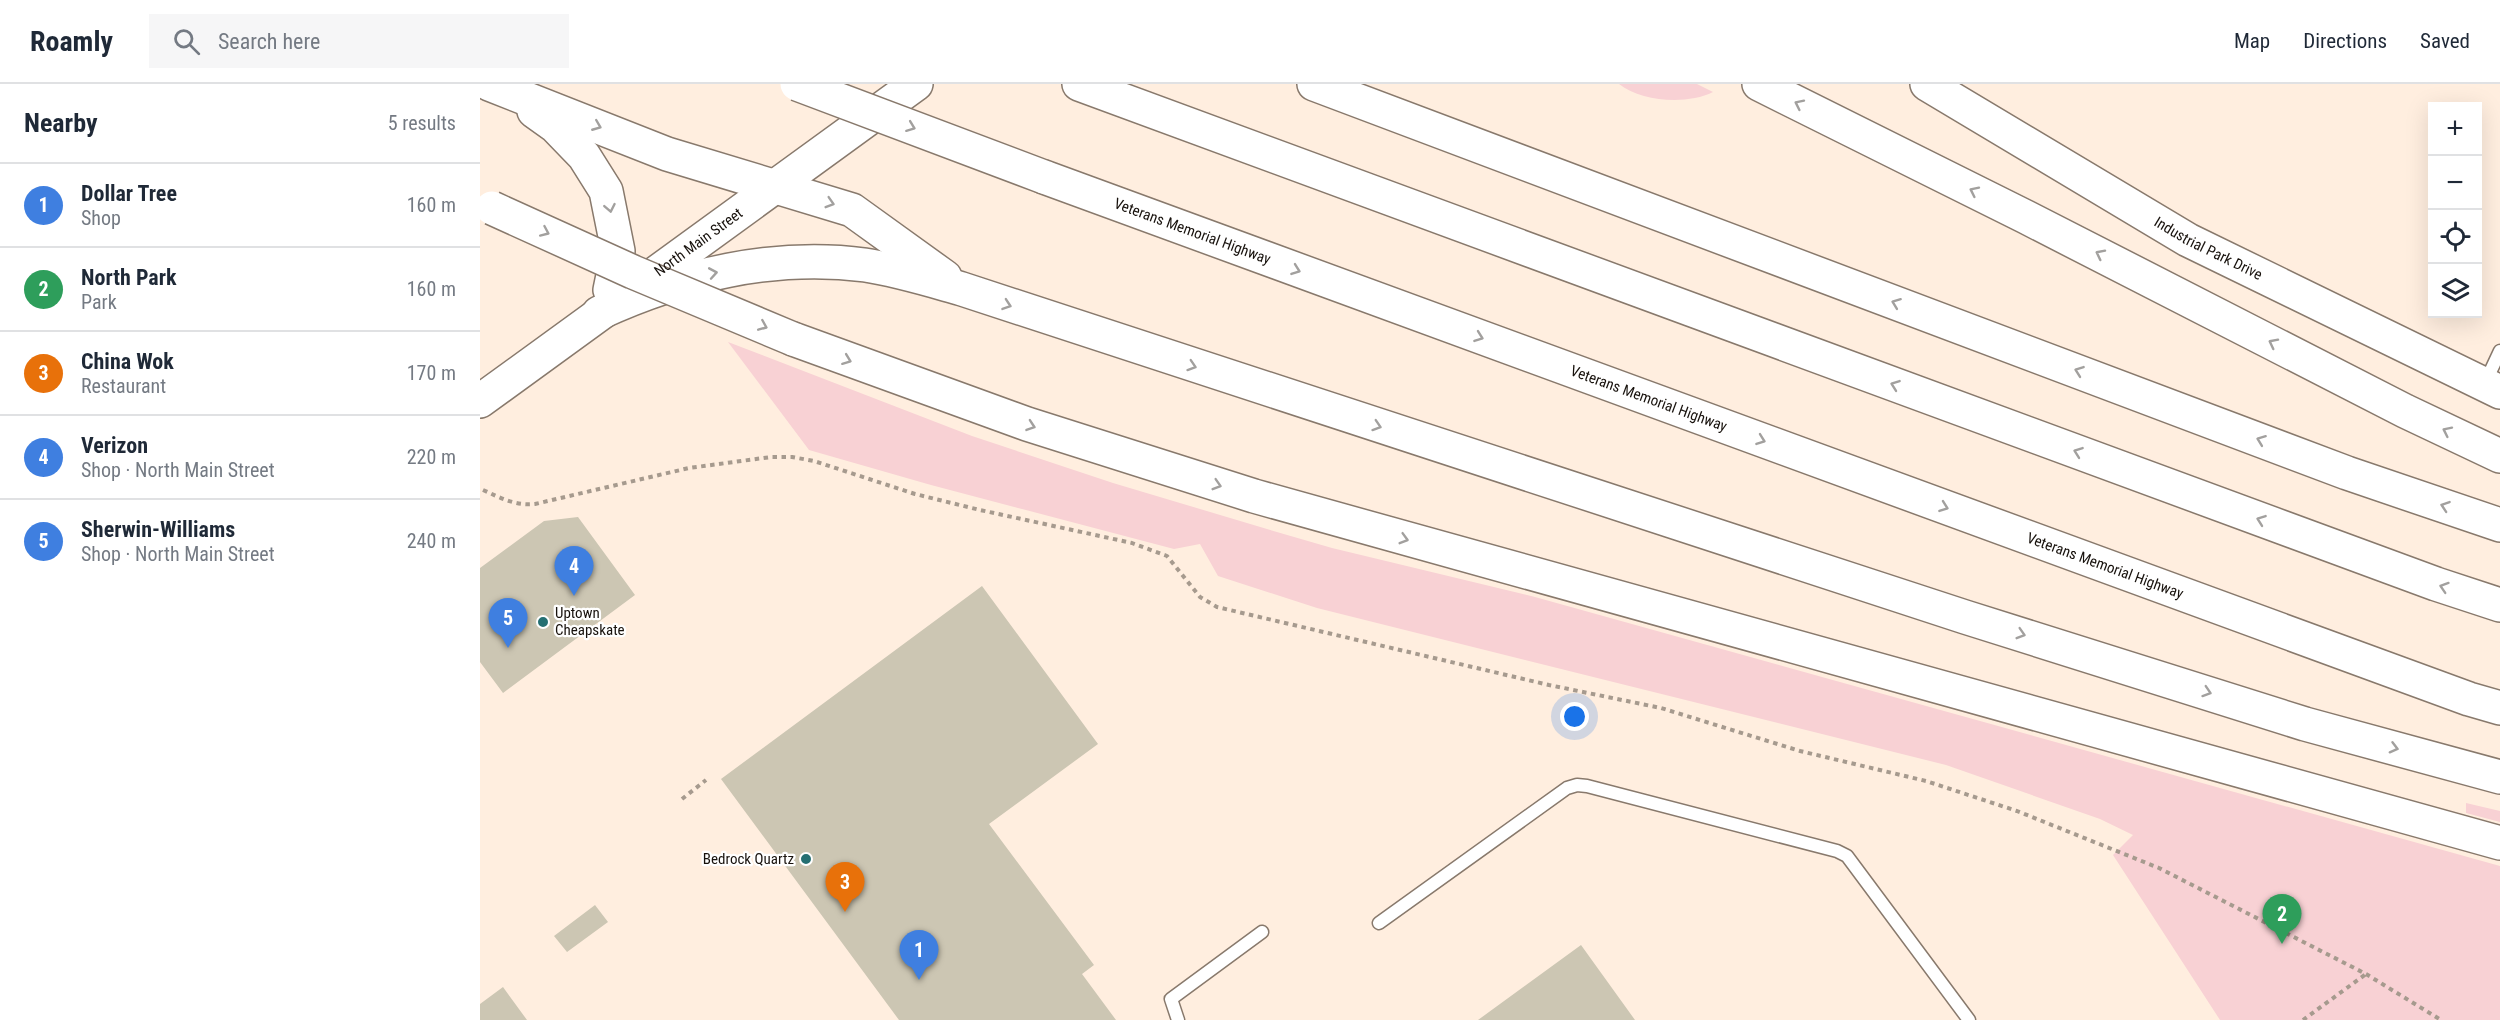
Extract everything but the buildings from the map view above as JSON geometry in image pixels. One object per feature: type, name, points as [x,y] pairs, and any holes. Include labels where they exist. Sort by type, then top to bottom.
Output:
[{"type":"main road","name":"Veterans Memorial Highway","points":[[797,84],[1044,177],[2457,695],[2500,708]]},
{"type":"main road","name":"North Main Street","points":[[480,400],[916,84]]},
{"type":"main road","points":[[1079,84],[2425,580],[2500,605]]},
{"type":"main road","points":[[1314,84],[2347,473],[2500,525]]},
{"type":"main road","points":[[1759,84],[2500,456]]},
{"type":"main road","name":"Industrial Park Drive","points":[[1927,84],[2187,240],[2492,388]]},
{"type":"main road","points":[[496,87],[667,154],[852,210],[962,289]]},
{"type":"main road","points":[[496,87],[555,126],[584,156],[606,191],[618,251],[609,293],[599,313]]},
{"type":"main road","points":[[486,206],[633,272],[793,339],[1027,424],[1254,496],[2500,843]]},
{"type":"main road","points":[[599,313],[639,295],[703,275],[799,261],[865,266],[909,274],[962,289],[1965,617],[2305,724],[2500,777]]},
{"type":"lane","points":[[2492,388],[2500,351]]},
{"type":"lane","points":[[1379,923],[1567,788],[1577,785],[1587,786],[1847,856],[1969,1020]]},
{"type":"lane","points":[[1178,1020],[1171,999],[1262,932]]},
{"type":"path","points":[[483,490],[522,506],[689,468],[771,457],[792,458],[814,461],[915,494],[1132,543],[1167,556],[1200,597],[1217,607],[1661,708],[1800,752],[1926,781],[2017,811],[2159,868],[2366,974],[2441,1020]]},
{"type":"path","points":[[682,799],[706,780]]},
{"type":"path","points":[[2303,1020],[2366,974]]},
{"type":"shaded area","points":[[1619,84],[1697,84],[1713,92],[1691,99],[1665,100],[1640,95]]},
{"type":"shaded area","points":[[728,342],[972,436],[1113,483],[1267,529],[1332,548],[1535,597],[2500,866],[2500,1020],[2220,1020],[2113,855],[2133,835],[2100,819],[1946,765],[1317,608],[1218,576],[1200,544],[1174,549],[931,485],[809,450]]},
{"type":"shaded area","points":[[2466,803],[2500,811],[2500,822],[2466,813]]},
{"type":"place","name":"Verizon","points":[[574,596]]},
{"type":"place","name":"Uptown Cheapskate","points":[[543,622]]},
{"type":"place","name":"Sherwin-Williams","points":[[508,648]]},
{"type":"place","name":"Bedrock Quartz","points":[[806,859]]},
{"type":"place","name":"China Wok","points":[[845,912]]},
{"type":"place","name":"North Park","points":[[2282,944]]},
{"type":"place","name":"Dollar Tree","points":[[919,980]]}]
